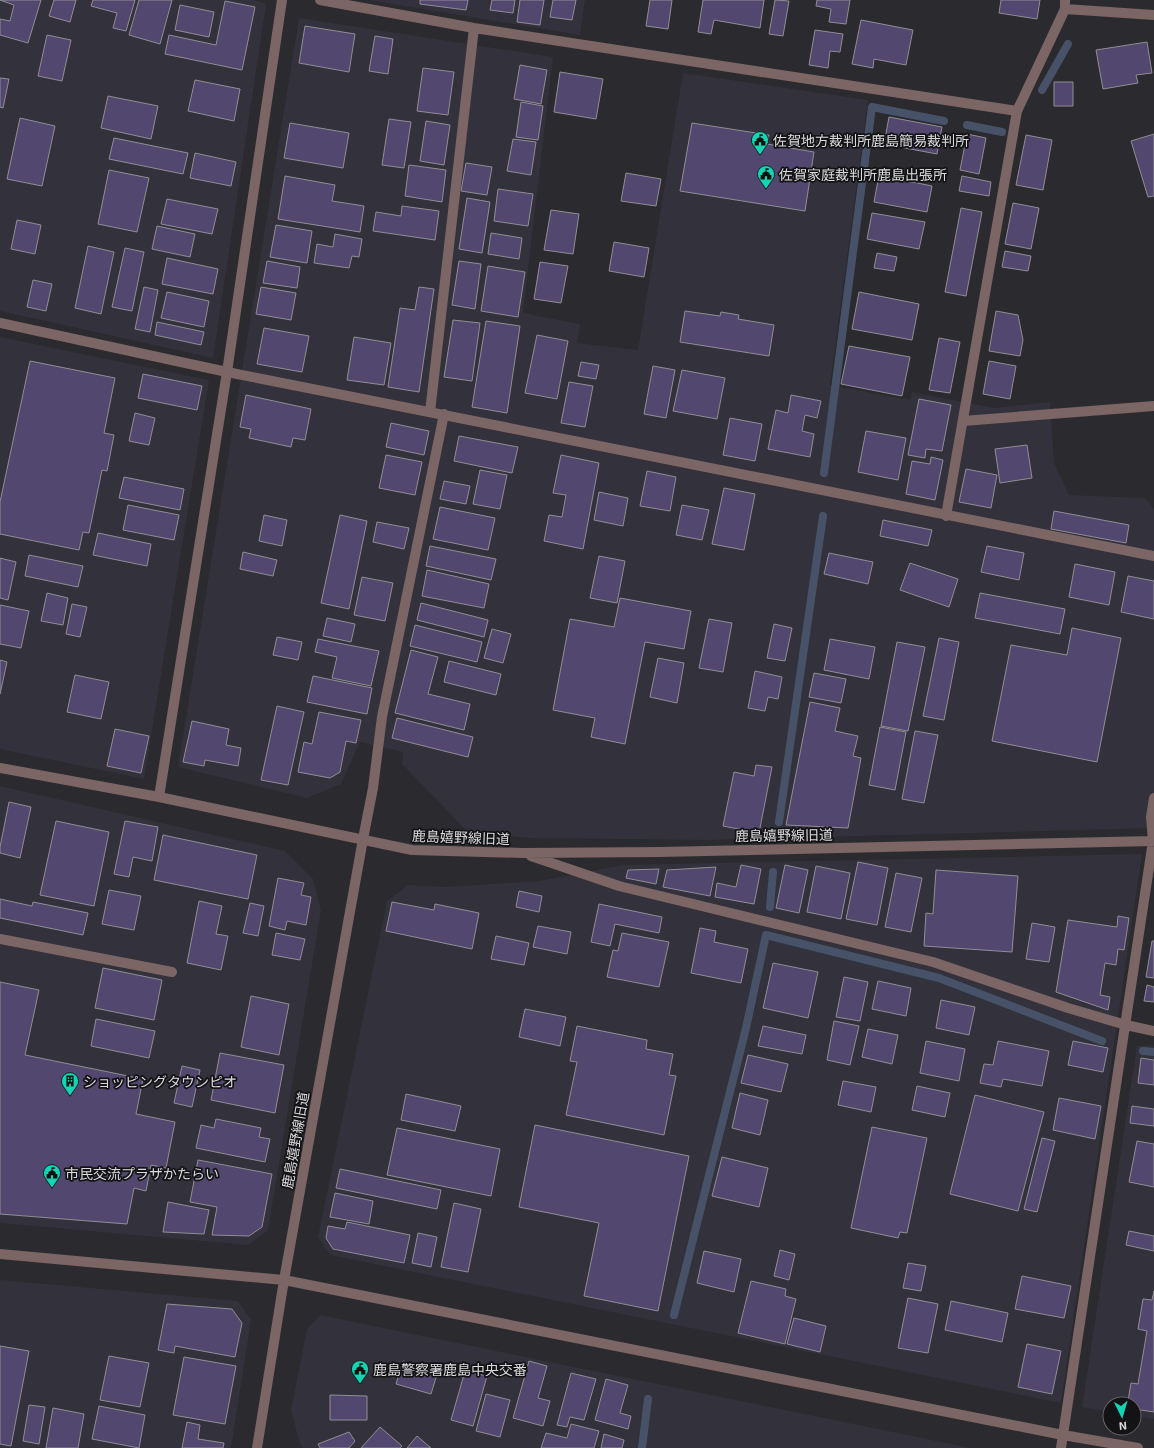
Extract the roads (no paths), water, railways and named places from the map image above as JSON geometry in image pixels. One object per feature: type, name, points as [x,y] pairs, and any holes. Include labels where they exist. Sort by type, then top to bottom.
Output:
[{"type":"street","points":[[159,797],[227,372],[282,0]]},
{"type":"street","points":[[320,0],[474,28],[1017,111]]},
{"type":"street","points":[[946,516],[1017,111],[1065,5],[1154,15]]},
{"type":"street","points":[[430,412],[474,28]]},
{"type":"street","points":[[0,323],[227,372],[444,414],[946,516],[1154,556]]},
{"type":"street","points":[[963,421],[1154,406]]},
{"type":"street","points":[[0,768],[159,797],[363,839],[373,788],[382,717],[444,414]]},
{"type":"street","points":[[1061,1448],[1154,840],[1151,817],[1154,798]]},
{"type":"street","name":"鹿島嬉野線旧道","points":[[257,1448],[284,1280],[363,839],[412,850],[523,853],[660,852],[1154,840]]},
{"type":"street","points":[[523,853],[619,886],[933,962],[1068,1008],[1126,1025],[1154,1031]]},
{"type":"street","points":[[0,939],[172,972]]},
{"type":"street","points":[[0,1254],[284,1280],[1063,1435],[1138,1448]]},
{"type":"waterway","points":[[1042,90],[1068,44]]},
{"type":"waterway","points":[[824,473],[872,107],[944,121]]},
{"type":"waterway","points":[[967,125],[1002,132]]},
{"type":"waterway","points":[[779,822],[823,516]]},
{"type":"waterway","points":[[770,907],[773,872]]},
{"type":"waterway","points":[[674,1315],[746,1028],[766,935],[939,978],[1102,1041]]},
{"type":"waterway","points":[[1143,1051],[1154,1052]]},
{"type":"waterway","points":[[642,1448],[648,1399]]},
{"type":"place","name":"佐賀地方裁判所鹿島簡易裁判所","points":[[760,155]]},
{"type":"place","name":"佐賀家庭裁判所鹿島出張所","points":[[766,189]]},
{"type":"place","name":"ショッピングタウンピオ","points":[[70,1096]]},
{"type":"place","name":"市民交流プラザかたらい","points":[[52,1188]]},
{"type":"place","name":"鹿島警察署鹿島中央交番","points":[[360,1384]]}]
